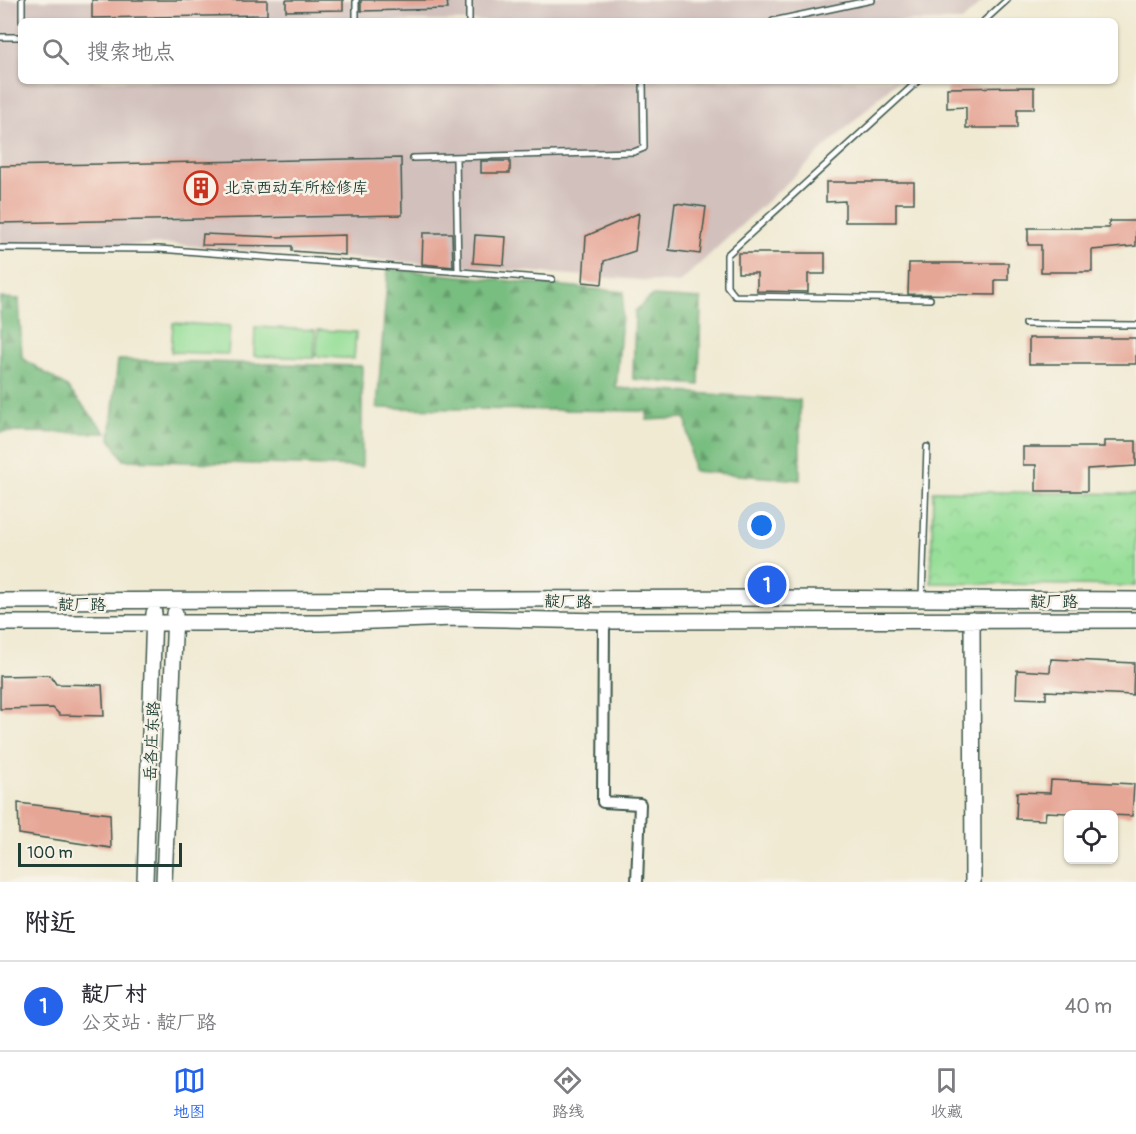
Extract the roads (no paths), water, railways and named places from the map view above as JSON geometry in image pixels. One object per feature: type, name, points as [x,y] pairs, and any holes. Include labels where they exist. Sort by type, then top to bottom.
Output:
[{"type":"main road","points":[[0,601],[1136,600]]},
{"type":"main road","name":"岳各庄东路","points":[[145,882],[155,601]]},
{"type":"main road","name":"岳各庄东路","points":[[164,882],[176,601]]},
{"type":"main road","name":"靛厂路","points":[[0,623],[320,623],[454,618],[604,621],[1136,620]]},
{"type":"main road","points":[[972,620],[974,882]]},
{"type":"street","points":[[604,621],[603,802],[640,804],[637,882]]},
{"type":"lane","points":[[22,0],[22,18]]},
{"type":"lane","points":[[356,0],[356,18]]},
{"type":"lane","points":[[469,0],[469,18]]},
{"type":"lane","points":[[787,18],[872,0]]},
{"type":"lane","points":[[987,18],[1006,0]]},
{"type":"lane","points":[[0,37],[18,37]]},
{"type":"lane","points":[[413,158],[634,152],[645,148],[643,84]]},
{"type":"lane","points":[[915,84],[727,255],[727,286],[735,296],[930,299]]},
{"type":"lane","points":[[456,158],[458,271]]},
{"type":"lane","points":[[0,248],[159,249],[552,279]]},
{"type":"lane","points":[[1025,324],[1136,326]]},
{"type":"lane","points":[[922,599],[927,447]]},
{"type":"place","name":"北京西动车所检修库","points":[[201,188]]},
{"type":"place","name":"靛厂村","points":[[767,585]]}]
